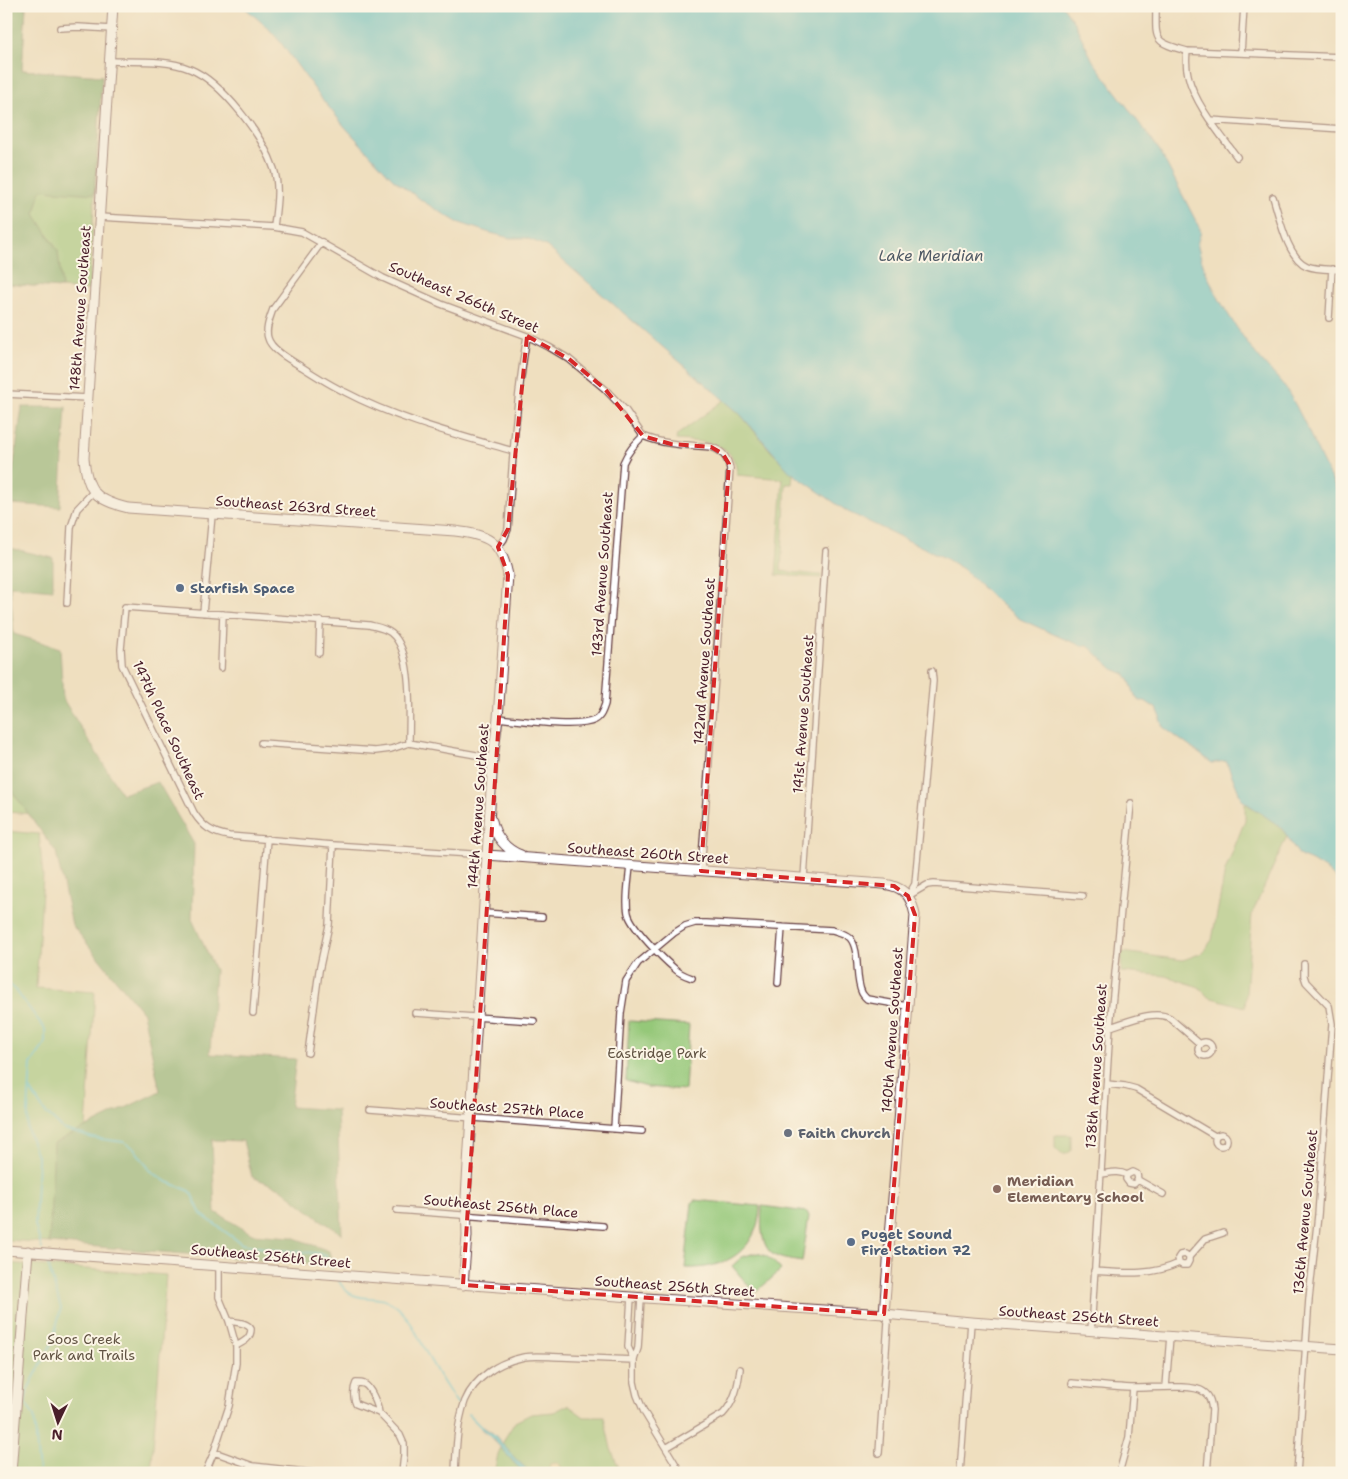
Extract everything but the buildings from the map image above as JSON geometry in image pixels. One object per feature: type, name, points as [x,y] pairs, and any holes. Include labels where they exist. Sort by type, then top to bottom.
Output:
[{"type":"street","name":"148th Avenue Southeast","points":[[94,491],[86,476],[84,458],[113,6]]},
{"type":"street","points":[[1156,6],[1156,31],[1161,43],[1167,46],[1187,51],[1342,57]]},
{"type":"street","points":[[1241,53],[1244,6]]},
{"type":"street","points":[[60,28],[78,27],[112,30]]},
{"type":"street","points":[[1187,51],[1186,65],[1188,77],[1199,101],[1210,120],[1237,157]]},
{"type":"street","points":[[110,62],[166,63],[189,68],[224,92],[251,126],[265,148],[275,171],[277,191],[274,227]]},
{"type":"street","points":[[1210,120],[1342,129]]},
{"type":"street","points":[[1273,196],[1286,237],[1292,250],[1302,263],[1316,268],[1342,270]]},
{"type":"street","name":"Southeast 266th Street","points":[[99,217],[274,227],[302,232],[383,278],[441,304],[527,336],[569,359],[605,389],[626,411],[643,436]]},
{"type":"street","points":[[322,242],[274,309],[267,332],[268,339],[274,347],[288,359],[345,392],[380,408],[435,428],[513,452]]},
{"type":"street","points":[[1329,318],[1332,269]]},
{"type":"street","points":[[498,547],[504,540],[508,529],[513,452],[527,336]]},
{"type":"street","points":[[6,394],[88,398]]},
{"type":"street","name":"142nd Avenue Southeast","points":[[643,436],[671,444],[711,447],[723,454],[729,464],[731,476],[701,870]]},
{"type":"street","name":"143rd Avenue Southeast","points":[[498,718],[575,724],[596,720],[601,714],[605,704],[623,463],[626,454],[643,436]]},
{"type":"street","points":[[67,603],[71,527],[77,509],[94,491]]},
{"type":"street","name":"Southeast 263rd Street","points":[[94,491],[106,500],[128,508],[474,533],[487,538],[498,547]]},
{"type":"street","points":[[212,514],[204,614],[370,625],[383,628],[392,633],[403,651],[407,669],[409,743]]},
{"type":"street","name":"144th Avenue Southeast","points":[[463,1285],[493,758],[498,718],[508,574],[498,547]]},
{"type":"street","name":"141st Avenue Southeast","points":[[804,878],[826,551]]},
{"type":"street","name":"147th Place Southeast","points":[[204,614],[124,607],[121,649],[122,665],[194,813],[207,829]]},
{"type":"street","points":[[221,668],[223,614]]},
{"type":"street","points":[[319,652],[320,621]]},
{"type":"street","points":[[908,896],[915,884],[932,691],[932,671]]},
{"type":"street","points":[[260,743],[375,750],[409,743],[493,758]]},
{"type":"street","name":"138th Avenue Southeast","points":[[1091,1331],[1110,1027],[1132,803]]},
{"type":"street","points":[[490,812],[496,834],[505,845],[516,854],[530,858]]},
{"type":"street","name":"Southeast 260th Street","points":[[207,829],[217,834],[229,836],[333,845],[701,870],[894,886],[901,889],[908,896]]},
{"type":"street","points":[[253,1013],[267,839]]},
{"type":"street","points":[[308,1053],[318,971],[329,925],[333,845]]},
{"type":"street","points":[[630,866],[628,912],[636,929],[674,969],[682,975],[692,978]]},
{"type":"street","points":[[908,896],[927,884],[1083,896]]},
{"type":"street","name":"140th Avenue Southeast","points":[[879,1453],[888,1322],[884,1314],[915,916],[913,904],[908,896]]},
{"type":"street","points":[[484,913],[542,918]]},
{"type":"street","points":[[614,1129],[621,1013],[626,981],[638,963],[685,926],[695,923],[832,930],[842,933],[850,938],[854,948],[862,993],[867,999],[907,1006]]},
{"type":"street","points":[[778,983],[782,927]]},
{"type":"street","name":"136th Avenue Southeast","points":[[1297,1473],[1309,1299],[1318,1215],[1332,1024],[1329,1006],[1306,982],[1304,964]]},
{"type":"street","points":[[415,1012],[534,1021]]},
{"type":"street","points":[[1110,1027],[1154,1014],[1165,1015],[1200,1044]]},
{"type":"street","points":[[1107,1084],[1136,1089],[1216,1136]]},
{"type":"street","name":"Southeast 257th Place","points":[[370,1110],[642,1130]]},
{"type":"street","points":[[1102,1174],[1123,1173],[1127,1175],[1126,1180],[1129,1183],[1134,1184],[1138,1180],[1164,1194]]},
{"type":"street","name":"Southeast 256th Place","points":[[397,1210],[603,1226]]},
{"type":"street","points":[[1094,1271],[1126,1273],[1150,1272],[1168,1268],[1178,1263],[1180,1255],[1185,1254],[1188,1257],[1204,1239],[1223,1233]]},
{"type":"street","name":"Southeast 256th Street","points":[[6,1250],[1342,1349]]},
{"type":"street","points":[[11,1473],[33,1252]]},
{"type":"street","points":[[205,1473],[229,1406],[236,1363],[236,1346],[229,1321],[219,1297],[219,1265]]},
{"type":"street","points":[[631,1297],[628,1347],[634,1360]]},
{"type":"street","points":[[641,1298],[638,1348],[634,1360],[634,1382],[644,1412],[681,1473]]},
{"type":"street","points":[[229,1321],[246,1324],[251,1330],[245,1341],[236,1346]]},
{"type":"street","points":[[960,1473],[971,1322]]},
{"type":"street","points":[[1166,1387],[1170,1336]]},
{"type":"street","points":[[455,1473],[457,1437],[465,1402],[470,1391],[480,1379],[492,1370],[507,1362],[525,1357],[634,1360]]},
{"type":"street","points":[[666,1448],[723,1414],[735,1396],[740,1369]]},
{"type":"street","points":[[1072,1383],[1133,1388],[1166,1387],[1204,1392],[1211,1402],[1212,1410],[1207,1473]]},
{"type":"street","points":[[379,1413],[378,1406],[368,1387],[365,1384],[354,1385],[356,1404],[379,1413],[400,1435],[404,1444],[402,1473]]},
{"type":"street","points":[[1119,1473],[1129,1437],[1133,1388]]},
{"type":"street","points":[[214,1452],[253,1466],[282,1471],[315,1473]]},
{"type":"highlighted area","points":[[527,336],[569,359],[605,389],[643,436],[671,444],[711,447],[723,454],[729,464],[701,871],[894,886],[908,896],[915,915],[884,1314],[463,1285],[508,575],[498,547],[508,529]]},
{"type":"green space","points":[[6,6],[26,6],[22,70],[102,76],[89,290],[6,284]]},
{"type":"green space","points":[[6,6],[26,6],[22,70],[102,76],[94,194],[41,190],[35,214],[58,251],[62,288],[6,284]]},
{"type":"green space","points":[[724,400],[740,414],[793,474],[792,484],[786,484],[781,571],[821,575],[821,578],[776,575],[783,479],[737,475],[731,455],[724,449],[716,445],[696,441],[676,440],[677,435]]},
{"type":"green space","points":[[22,407],[66,407],[60,507],[9,504],[6,514],[6,485],[11,485]]},
{"type":"green space","points":[[6,547],[53,558],[53,590],[10,586],[14,634],[60,648],[63,699],[122,794],[158,782],[194,844],[192,919],[215,970],[210,1054],[296,1059],[290,1107],[337,1110],[342,1234],[280,1188],[252,1177],[243,1141],[212,1140],[215,1212],[252,1234],[292,1237],[329,1251],[333,1266],[49,1243],[54,1143],[160,1091],[143,1013],[72,925],[56,852],[6,783]]},
{"type":"green space","points":[[6,703],[34,814],[6,812]]},
{"type":"green space","points":[[1245,803],[1273,822],[1287,836],[1252,914],[1245,1007],[1208,997],[1199,987],[1166,976],[1121,972],[1122,952],[1183,960],[1202,953],[1212,940],[1225,871],[1245,820]]},
{"type":"green space","points":[[6,831],[39,834],[43,875],[36,988],[95,992],[78,1245],[6,1240]]},
{"type":"green space","name":"Eastridge Park","points":[[629,1021],[689,1025],[685,1090],[647,1087],[626,1081]]},
{"type":"green space","points":[[6,1044],[10,1056],[6,1122]]},
{"type":"green space","points":[[1055,1135],[1071,1135],[1071,1151],[1067,1154],[1061,1154],[1055,1148]]},
{"type":"green space","points":[[694,1200],[760,1206],[754,1234],[738,1254],[714,1265],[700,1268],[685,1268],[692,1203]]},
{"type":"green space","points":[[762,1206],[807,1212],[809,1216],[802,1262],[778,1257],[767,1248],[762,1235]]},
{"type":"green space","points":[[755,1253],[770,1258],[781,1270],[756,1292],[753,1291],[732,1266],[742,1257]]},
{"type":"green space","name":"Soos Creek Park and Trails","points":[[6,1263],[166,1275],[151,1473],[6,1473]]},
{"type":"green space","points":[[568,1405],[584,1417],[604,1417],[611,1449],[621,1473],[494,1473],[498,1454],[515,1422],[531,1414],[554,1412]]},
{"type":"sand","points":[[557,1463],[562,1470],[560,1473],[549,1471],[550,1464]]},
{"type":"water","name":"Lake Meridian","points":[[243,6],[1063,6],[1075,24],[1093,61],[1160,151],[1200,229],[1198,247],[1215,291],[1242,335],[1288,392],[1342,498],[1342,885],[1328,871],[1300,856],[1282,828],[1242,800],[1226,761],[1212,763],[1163,727],[1157,709],[1145,701],[1140,701],[1136,698],[1129,679],[1125,674],[1113,669],[1088,646],[1082,646],[1020,619],[999,603],[963,569],[945,558],[848,512],[789,471],[740,414],[546,246],[526,238],[510,238],[457,222],[424,202],[393,179],[345,127],[269,29]]},
{"type":"water","points":[[482,1426],[494,1434],[531,1473],[524,1473],[481,1429]]},
{"type":"waterway","points":[[6,981],[17,992],[45,1029],[45,1044],[31,1064],[27,1128],[38,1159],[35,1225],[42,1249]]},
{"type":"waterway","points":[[30,1089],[44,1111],[63,1129],[93,1138],[124,1142],[134,1148],[150,1170],[165,1181],[190,1191],[201,1214],[242,1244],[275,1250],[316,1253],[326,1256],[332,1269]]},
{"type":"waterway","points":[[39,1473],[34,1416],[25,1403],[28,1389],[52,1343],[61,1308],[45,1255]]},
{"type":"waterway","points":[[339,1281],[351,1294],[358,1297],[389,1301],[402,1311],[452,1397],[458,1404]]},
{"type":"waterway","points":[[468,1414],[482,1428]]},
{"type":"place","name":"Starfish Space","points":[[180,588]]},
{"type":"place","name":"Faith Church","points":[[788,1133]]},
{"type":"place","name":"Meridian Elementary School","points":[[997,1189]]},
{"type":"place","name":"Puget Sound Fire Station 72","points":[[851,1242]]}]
